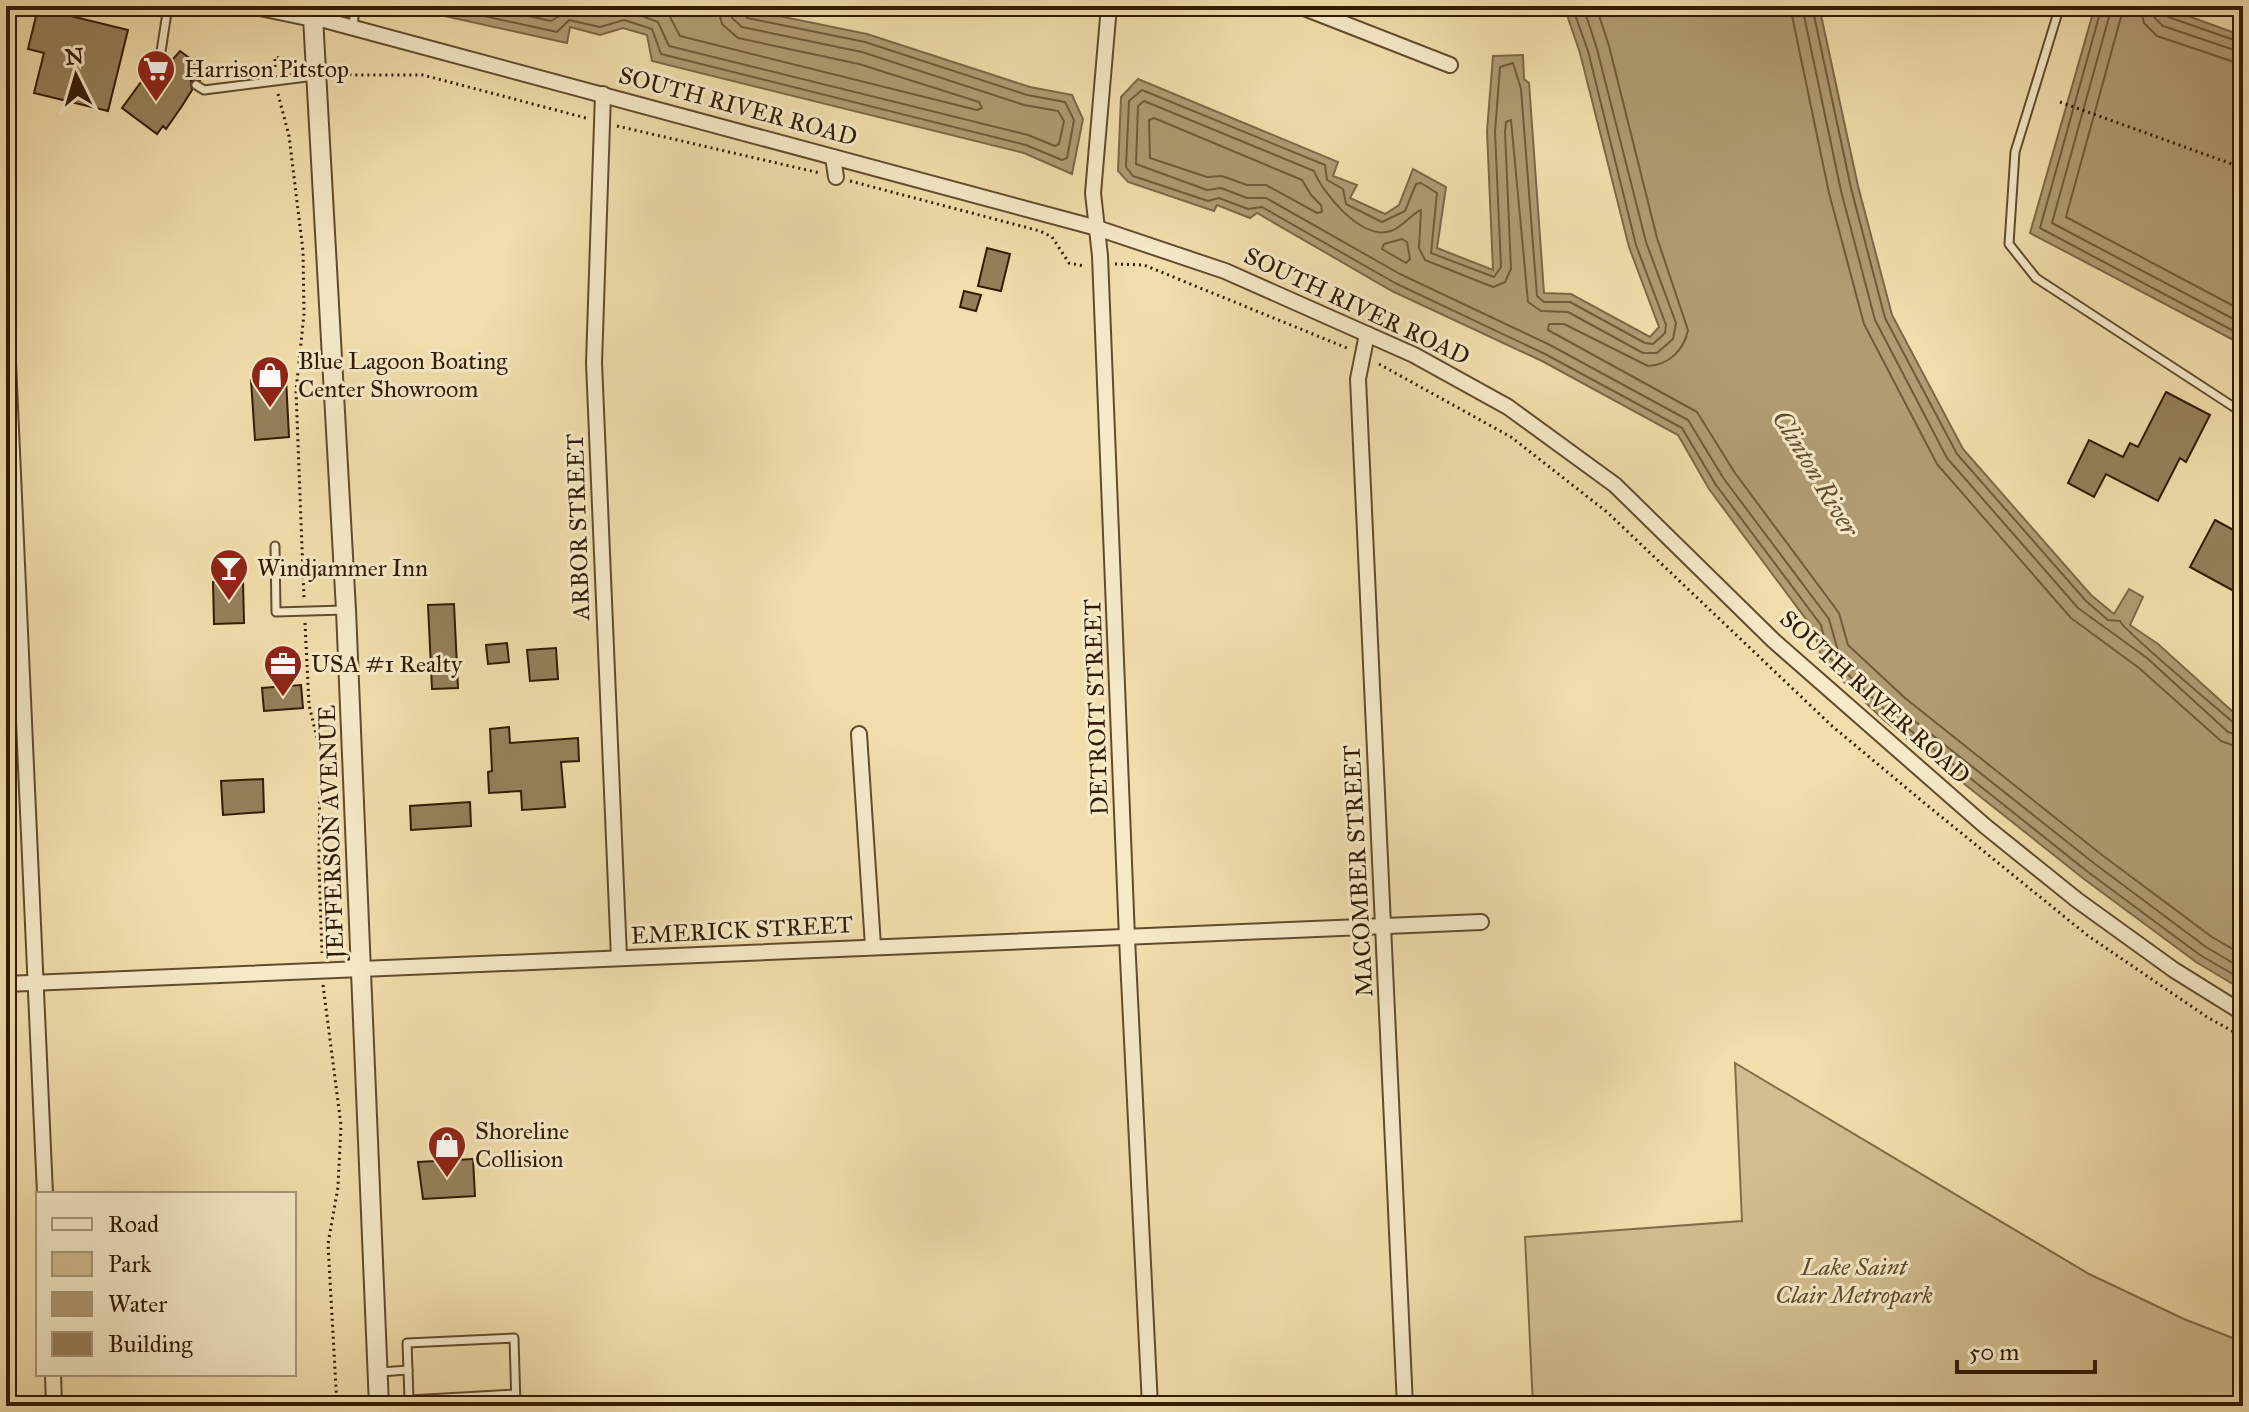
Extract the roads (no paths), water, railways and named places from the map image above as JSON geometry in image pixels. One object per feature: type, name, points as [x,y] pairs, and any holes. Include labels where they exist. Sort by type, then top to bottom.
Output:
[{"type":"street","name":"SOUTH RIVER ROAD","points":[[260,6],[313,17],[1097,228],[1225,271],[1367,334],[1465,382],[1561,443],[1615,485],[1798,663],[1985,826],[2089,909],[2174,970],[2243,1013]]},
{"type":"street","name":"DETROIT STREET","points":[[1109,6],[1093,193],[1101,266],[1127,938],[1150,1406]]},
{"type":"street","points":[[1299,6],[1450,65]]},
{"type":"street","name":"JEFFERSON AVENUE","points":[[313,17],[346,610],[379,1406]]},
{"type":"street","name":"ARBOR STREET","points":[[603,94],[594,363],[619,958]]},
{"type":"street","points":[[833,157],[836,177]]},
{"type":"street","points":[[6,317],[45,1192]]},
{"type":"street","name":"MACOMBER STREET","points":[[1367,334],[1358,379],[1380,924],[1393,1093],[1405,1406]]},
{"type":"street","points":[[859,734],[873,946]]},
{"type":"street","name":"EMERICK STREET","points":[[6,984],[1481,922]]},
{"type":"street","points":[[53,1376],[54,1406]]},
{"type":"lane","points":[[168,6],[160,58],[169,64]]},
{"type":"lane","points":[[353,28],[355,6]]},
{"type":"lane","points":[[2060,6],[2015,152],[2009,244],[2036,278],[2243,413]]},
{"type":"lane","points":[[2235,6],[2243,9]]},
{"type":"lane","points":[[196,85],[204,90],[315,71]]},
{"type":"lane","points":[[275,546],[276,612],[346,610]]},
{"type":"lane","points":[[515,1394],[409,1400],[407,1343],[514,1338],[516,1406]]},
{"type":"lane","points":[[378,1372],[408,1370]]},
{"type":"water","points":[[424,6],[730,6],[867,34],[1030,87],[1072,95],[1083,119],[1072,174],[1024,153],[652,61],[647,35],[623,28],[600,35],[570,27],[567,43],[426,12]]},
{"type":"water","name":"Clinton River","points":[[1564,6],[1819,6],[1858,186],[1892,315],[1963,449],[2091,595],[2114,614],[2129,589],[2143,597],[2130,625],[2158,644],[2243,721],[2243,990],[2196,962],[2084,879],[1885,721],[1822,661],[1814,630],[1709,489],[1678,435],[1542,361],[1392,291],[1257,213],[1250,218],[1217,205],[1214,211],[1128,182],[1118,171],[1121,97],[1138,79],[1338,162],[1333,176],[1357,185],[1350,198],[1385,214],[1399,205],[1413,169],[1446,187],[1437,248],[1493,270],[1487,131],[1493,56],[1523,55],[1524,79],[1529,83],[1544,293],[1571,294],[1650,337],[1659,327],[1629,247],[1580,53]]},
{"type":"water","points":[[2095,6],[2161,6],[2243,36],[2243,345],[2030,233]]},
{"type":"place","name":"Harrison Pitstop","points":[[156,103]]},
{"type":"place","name":"Blue Lagoon Boating Center Showroom","points":[[270,409]]},
{"type":"place","name":"Windjammer Inn","points":[[229,602]]},
{"type":"place","name":"USA #1 Realty","points":[[283,698]]},
{"type":"place","name":"Shoreline Collision","points":[[447,1179]]},
{"type":"park label","name":"Lake Saint Clair Metropark","points":[[1854,1281]]}]
